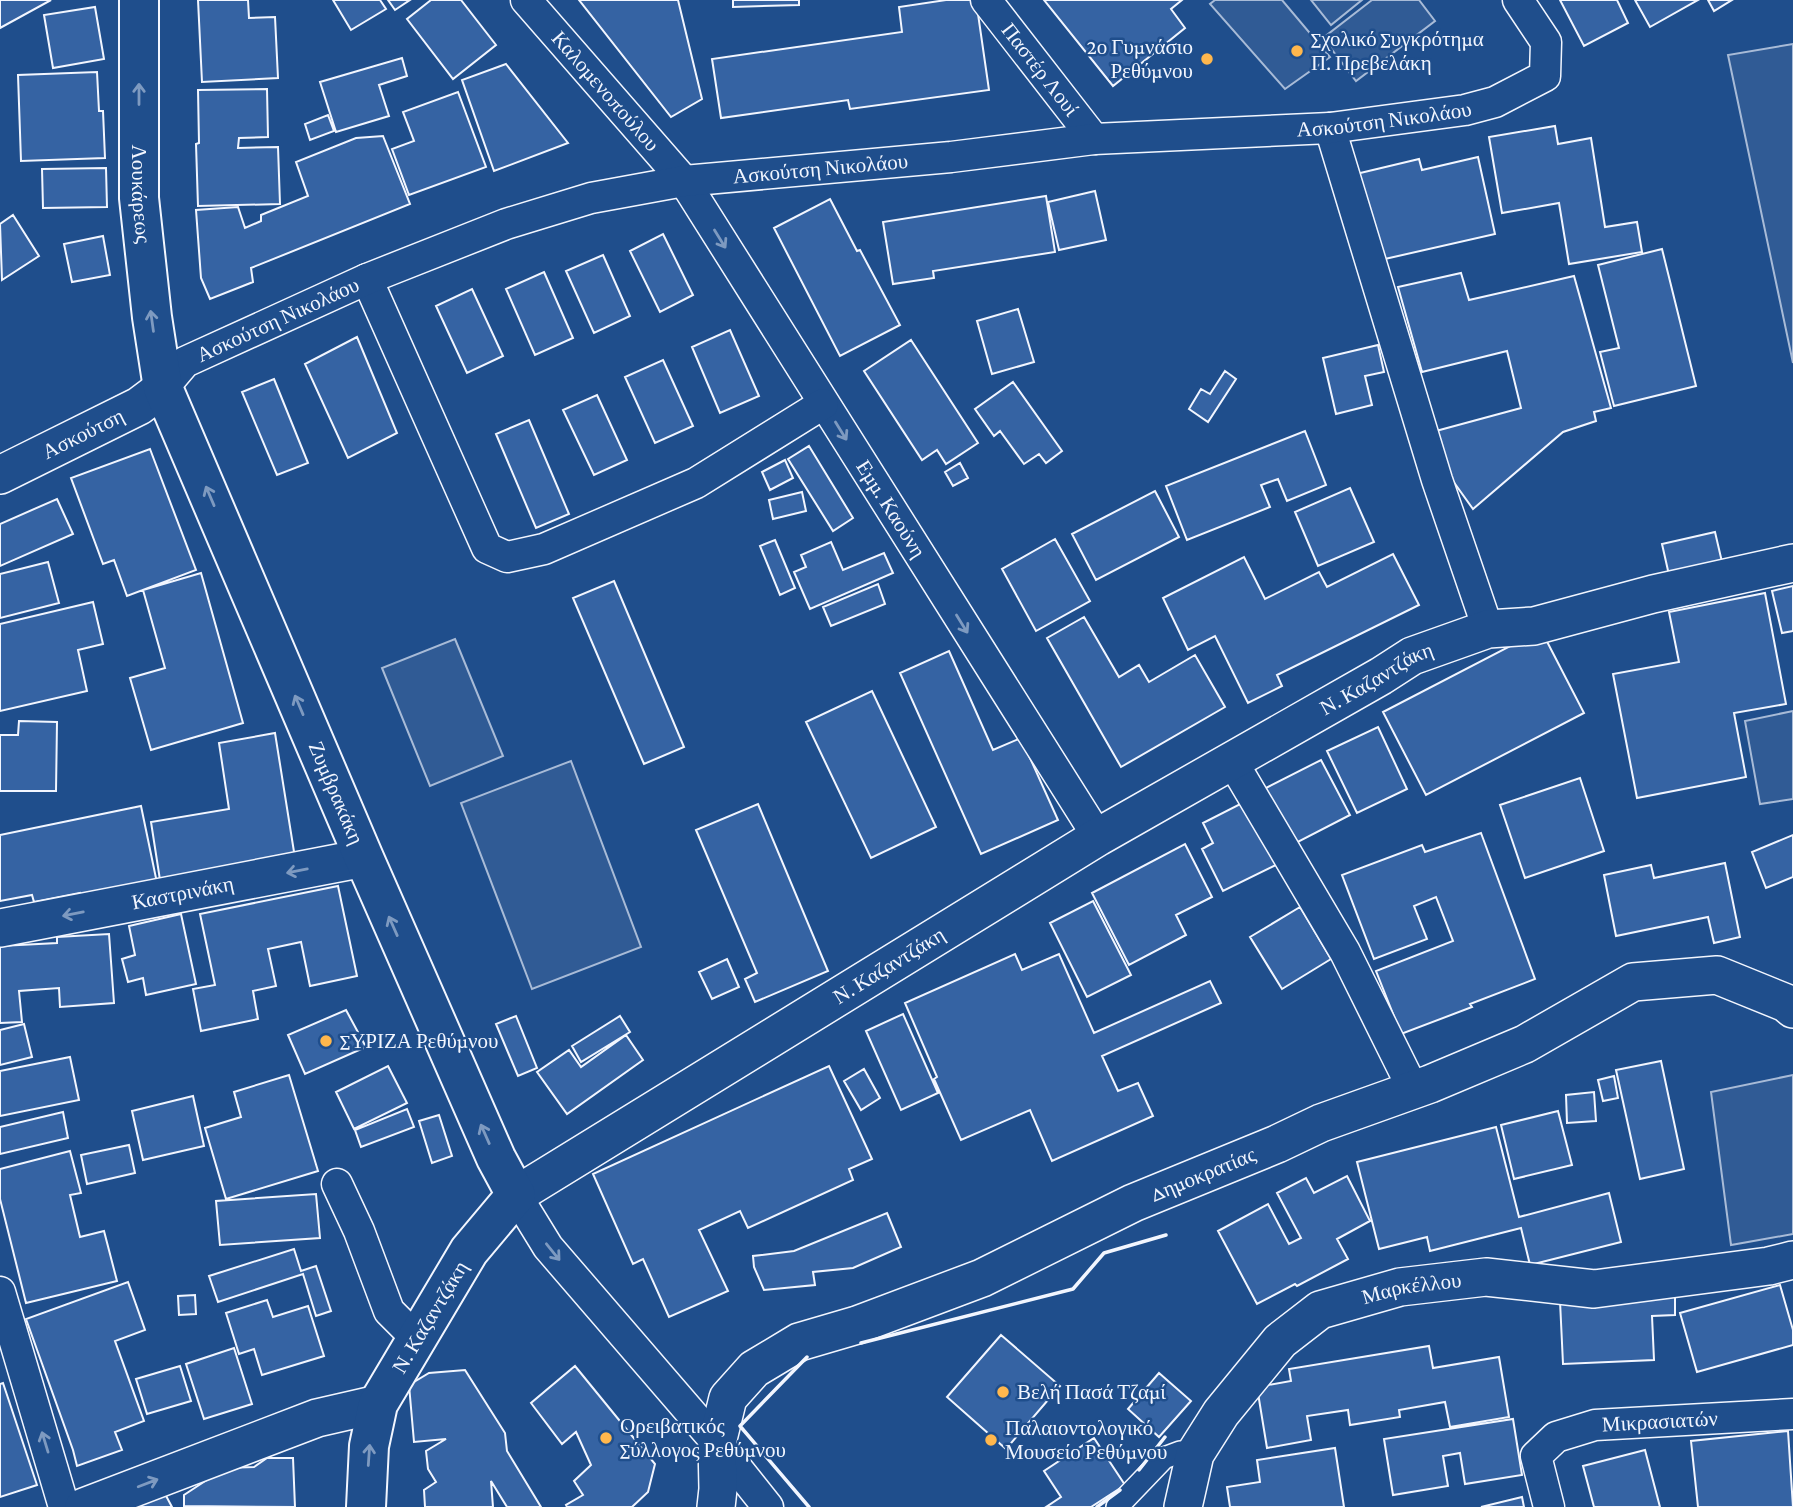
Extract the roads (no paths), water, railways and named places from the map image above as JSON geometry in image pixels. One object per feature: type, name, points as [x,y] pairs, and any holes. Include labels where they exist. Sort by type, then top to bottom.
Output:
[{"type":"main road","name":"Λουκάρεως","points":[[139,0],[139,198],[163,388]]},
{"type":"main road","name":"Ζυμβρακάκη","points":[[163,388],[363,858],[496,1158],[516,1195]]},
{"type":"main road","name":"Ν. Καζαντζάκη","points":[[366,1507],[369,1446],[378,1404],[469,1251],[516,1195]]},
{"type":"street","name":"Καλομενοπούλου","points":[[526,0],[684,181]]},
{"type":"street","name":"Παστέρ Λουί","points":[[986,0],[1094,139]]},
{"type":"street","name":"Ασκούτση Νικολάου","points":[[163,388],[185,362],[367,279],[506,224],[591,198],[684,181],[951,156],[1094,139],[1331,128],[1465,110],[1495,102],[1545,76],[1546,42],[1518,0]]},
{"type":"street","points":[[1331,128],[1437,480],[1488,629]]},
{"type":"street","name":"Εμμ. Καούνη","points":[[684,181],[1098,837]]},
{"type":"street","points":[[367,279],[487,548],[507,557],[544,549],[696,484],[823,404]]},
{"type":"street","name":"Ασκούτση","points":[[0,475],[139,406],[163,388]]},
{"type":"street","name":"Ν. Καζαντζάκη","points":[[516,1195],[1098,837],[1412,656],[1488,629],[1534,626],[1653,594],[1793,563]]},
{"type":"street","points":[[1232,761],[1345,952],[1413,1089]]},
{"type":"street","name":"Καστρινάκη","points":[[0,928],[363,858]]},
{"type":"street","name":"Δημοκρατίας","points":[[716,1507],[717,1443],[728,1398],[754,1369],[799,1342],[857,1325],[982,1279],[1133,1203],[1321,1123],[1430,1084],[1525,1044],[1633,982],[1717,975],[1786,1003],[1793,1009]]},
{"type":"street","points":[[337,1184],[359,1231],[388,1311],[416,1338]]},
{"type":"street","points":[[516,1195],[548,1247],[717,1443],[768,1507]]},
{"type":"street","name":"Μαρκέλλου","points":[[1183,1507],[1195,1454],[1221,1413],[1280,1341],[1320,1310],[1400,1287],[1486,1277],[1594,1289],[1769,1266],[1793,1260]]},
{"type":"street","points":[[0,1292],[64,1507]]},
{"type":"street","points":[[84,1507],[317,1418],[378,1404]]},
{"type":"street","name":"Μικρασιατών","points":[[1549,1507],[1536,1456],[1556,1437],[1595,1426],[1793,1414]]},
{"type":"street","points":[[1117,1507],[1164,1458],[1180,1452],[1195,1454]]},
{"type":"place","name":"Σχολικό Συγκρότημα Π. Πρεβελάκη","points":[[1297,51]]},
{"type":"place","name":"2ο Γυμνάσιο Ρεθύμνου","points":[[1207,59]]},
{"type":"place","name":"ΣΥΡΙΖΑ Ρεθύμνου","points":[[326,1041]]},
{"type":"place","name":"Βελή Πασά Τζαμί","points":[[1003,1392]]},
{"type":"place","name":"Ορειβατικός Σύλλογος Ρεθύμνου","points":[[606,1438]]},
{"type":"place","name":"Παλαιοντολογικό Μουσείο Ρεθύμνου","points":[[991,1440]]}]
